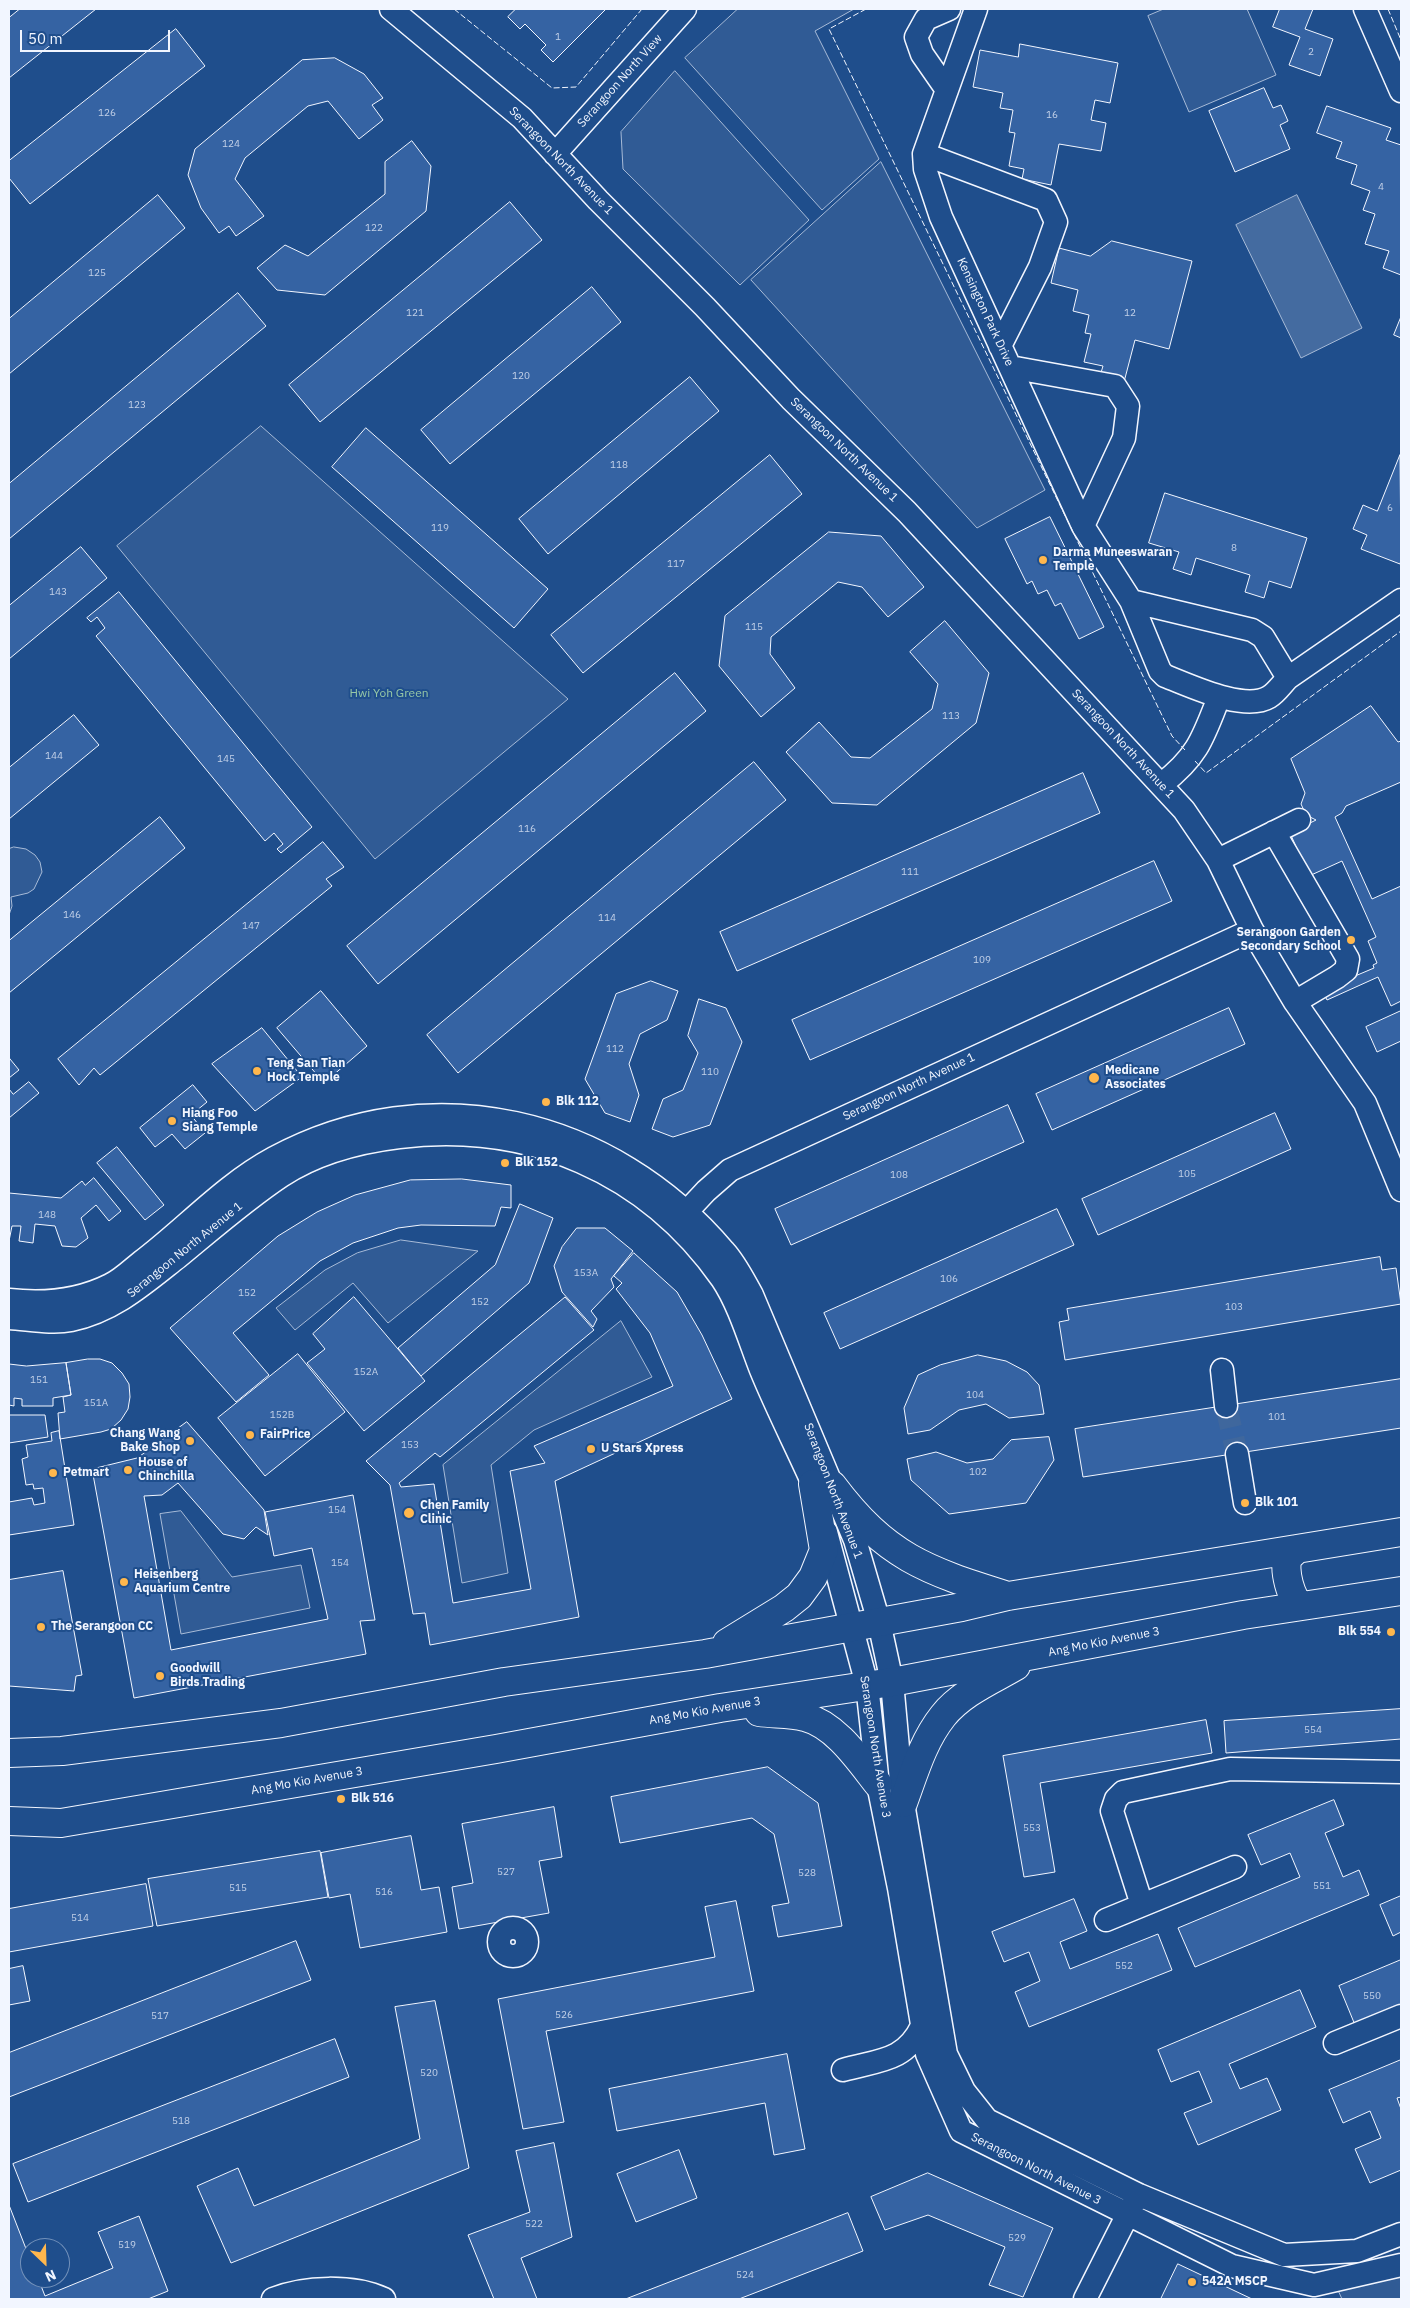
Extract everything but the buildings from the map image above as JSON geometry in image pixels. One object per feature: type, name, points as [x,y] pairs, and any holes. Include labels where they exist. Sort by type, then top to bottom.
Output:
[{"type":"highway","points":[[823,1485],[894,1550],[922,1566],[1008,1596]]},
{"type":"highway","points":[[705,1654],[784,1608],[799,1596],[814,1577],[824,1550],[823,1485]]},
{"type":"highway","points":[[9,1753],[62,1751],[281,1723],[504,1682],[705,1654],[962,1607],[1008,1596],[1401,1532]]},
{"type":"highway","points":[[1297,1549],[1288,1559],[1287,1567],[1293,1598],[1301,1606]]},
{"type":"highway","name":"Ang Mo Kio Avenue 3","points":[[9,1821],[61,1823],[496,1749],[720,1708],[879,1684],[1035,1656],[1243,1615],[1401,1591]]},
{"type":"highway","points":[[903,1802],[925,1743],[944,1714],[974,1689],[1035,1656]]},
{"type":"highway","points":[[720,1708],[806,1717],[827,1728],[849,1749],[878,1784]]},
{"type":"highway","points":[[9,1745],[62,1751]]},
{"type":"highway","points":[[9,1838],[61,1823]]},
{"type":"street","name":"Serangoon North Avenue 1","points":[[391,9],[522,118],[791,398],[907,512],[1162,784],[1191,819],[1218,860],[1252,930],[1295,1002],[1365,1103],[1401,1190]]},
{"type":"street","name":"Serangoon North View","points":[[555,154],[686,9]]},
{"type":"street","points":[[947,90],[922,54],[916,37],[926,19],[949,9]]},
{"type":"street","name":"Kensington Park Drive","points":[[976,9],[924,154],[925,169],[941,217],[1083,526],[1132,602],[1162,674],[1219,697],[1245,702],[1268,698],[1288,678],[1401,600]]},
{"type":"street","points":[[1366,9],[1401,91]]},
{"type":"street","points":[[924,154],[1046,200],[1056,222],[1040,267],[1000,346]]},
{"type":"street","points":[[1010,367],[1115,386],[1128,406],[1124,438],[1083,526]]},
{"type":"street","points":[[1132,602],[1252,630],[1264,636],[1288,678]]},
{"type":"street","points":[[1162,784],[1181,770],[1200,744],[1219,697]]},
{"type":"street","points":[[1218,860],[1299,820]]},
{"type":"street","points":[[1274,832],[1348,959],[1346,970],[1295,1002]]},
{"type":"street","name":"Serangoon North Avenue 1","points":[[681,1218],[730,1170],[1252,930]]},
{"type":"street","name":"Serangoon North Avenue 1","points":[[9,1300],[51,1303],[82,1296],[111,1285],[150,1255],[240,1193],[284,1174],[313,1149],[343,1128],[377,1120],[414,1116],[480,1116],[528,1124],[576,1142],[634,1172],[681,1218],[693,1243],[723,1280],[823,1485],[855,1540],[879,1622]]},
{"type":"street","name":"Serangoon North Avenue 1","points":[[9,1318],[69,1321],[97,1313],[124,1300],[240,1193]]},
{"type":"street","points":[[1222,1370],[1226,1406]]},
{"type":"street","points":[[1237,1454],[1245,1503]]},
{"type":"street","name":"Serangoon North Avenue 1","points":[[823,1485],[853,1627]]},
{"type":"street","name":"Serangoon North Avenue 3","points":[[879,1622],[878,1784],[899,1888],[928,2054],[960,2131],[1232,2266],[1314,2285],[1401,2265]]},
{"type":"street","name":"Serangoon North Avenue 3","points":[[853,1627],[879,1684],[903,1802],[946,2054],[964,2091],[987,2120],[1138,2194],[1284,2255],[1358,2251],[1401,2234]]},
{"type":"street","points":[[1142,1905],[1112,1811],[1116,1799],[1123,1792],[1230,1769],[1401,1772]]},
{"type":"street","points":[[1106,1920],[1235,1867]]},
{"type":"street","points":[[1335,2043],[1401,2016]]},
{"type":"street","points":[[843,2070],[904,2052],[915,2042],[922,2026]]},
{"type":"street","points":[[1085,2299],[1138,2194]]},
{"type":"street","points":[[273,2299],[286,2294],[339,2288],[375,2295],[384,2299]]},
{"type":"street","points":[[331,2299],[352,2299]]},
{"type":"shaded area","points":[[738,9],[854,9],[815,31],[879,159],[822,210],[685,58]]},
{"type":"shaded area","points":[[1164,9],[1247,9],[1276,75],[1189,112],[1148,16]]},
{"type":"shaded area","points":[[675,71],[809,220],[740,285],[623,169],[621,132]]},
{"type":"shaded area","points":[[881,162],[1045,490],[977,528],[751,280]]},
{"type":"shaded area","points":[[1297,195],[1362,328],[1301,358],[1236,225]]},
{"type":"shaded area","name":"Hwi Yoh Green","points":[[261,426],[568,699],[375,859],[117,546]]},
{"type":"shaded area","points":[[14,847],[26,849],[35,855],[40,862],[42,872],[34,889],[28,893],[11,897],[12,906],[9,915],[9,849]]},
{"type":"shaded area","points":[[401,1240],[478,1251],[388,1323],[353,1283],[295,1330],[276,1308],[325,1270],[357,1253]]},
{"type":"shaded area","points":[[621,1321],[652,1377],[534,1430],[491,1465],[508,1573],[462,1583],[443,1465]]},
{"type":"shaded area","points":[[181,1511],[232,1577],[301,1565],[310,1608],[181,1634],[160,1514]]},
{"type":"shaded area","points":[[1401,2258],[1401,2299],[1342,2299],[1331,2275]]},
{"type":"tunnel","points":[[1226,1406],[1237,1454]]},
{"type":"fence","points":[[454,9],[552,88],[576,87],[642,9]]},
{"type":"fence","points":[[866,9],[829,29],[1172,736],[1185,750]]},
{"type":"fence","points":[[1388,9],[1401,40]]},
{"type":"fence","points":[[1195,761],[1206,773],[1401,631]]},
{"type":"place","name":"Darma Muneeswaran Temple","points":[[1043,560]]},
{"type":"place","name":"Serangoon Garden Secondary School","points":[[1351,940]]},
{"type":"place","name":"Teng San Tian Hock Temple","points":[[257,1071]]},
{"type":"place","name":"Medicane Associates","points":[[1094,1078]]},
{"type":"place","name":"Blk 112","points":[[546,1102]]},
{"type":"place","name":"Hiang Foo Siang Temple","points":[[172,1121]]},
{"type":"place","name":"Blk 152","points":[[505,1163]]},
{"type":"place","name":"FairPrice","points":[[250,1435]]},
{"type":"place","name":"Chang Wang Bake Shop","points":[[190,1441]]},
{"type":"place","name":"U Stars Xpress","points":[[591,1449]]},
{"type":"place","name":"House of Chinchilla","points":[[128,1470]]},
{"type":"place","name":"Petmart","points":[[53,1473]]},
{"type":"place","name":"Blk 101","points":[[1245,1503]]},
{"type":"place","name":"Chen Family Clinic","points":[[409,1513]]},
{"type":"place","name":"Heisenberg Aquarium Centre","points":[[124,1582]]},
{"type":"place","name":"The Serangoon CC","points":[[41,1627]]},
{"type":"place","name":"Blk 554","points":[[1391,1632]]},
{"type":"place","name":"Goodwill Birds Trading","points":[[160,1676]]},
{"type":"place","name":"Blk 516","points":[[341,1799]]},
{"type":"place","name":"542A MSCP","points":[[1192,2282]]}]
